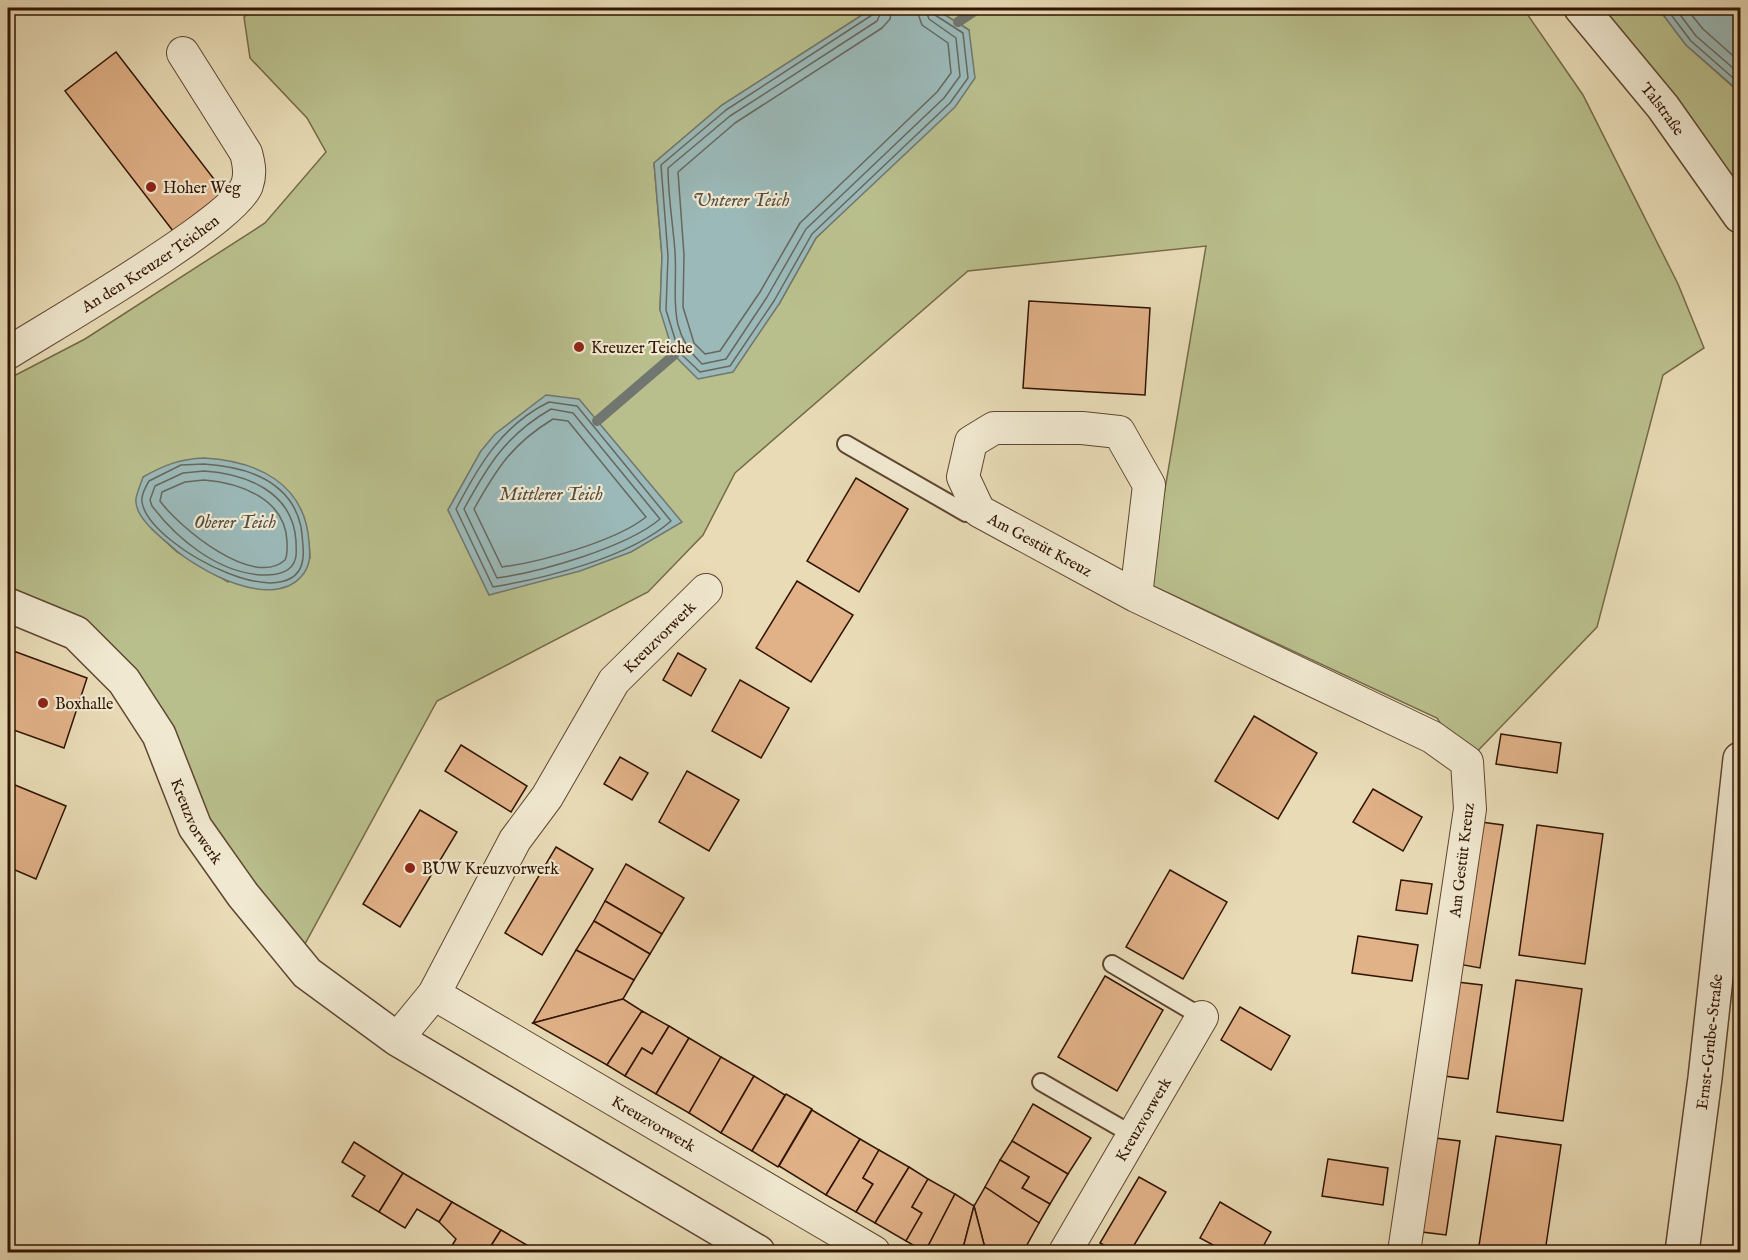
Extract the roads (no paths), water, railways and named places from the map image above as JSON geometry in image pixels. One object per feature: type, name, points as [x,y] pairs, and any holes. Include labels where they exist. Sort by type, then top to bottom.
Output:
[{"type":"street","name":"Talstraße","points":[[1581,8],[1663,107],[1740,216]]},
{"type":"street","name":"An den Kreuzer Teichen","points":[[8,353],[192,237],[226,212],[247,186],[250,166],[246,153],[183,53]]},
{"type":"street","name":"Am Gestüt Kreuz","points":[[1136,596],[1149,484],[1119,432],[1082,428],[994,428],[971,442],[963,477],[979,511],[1136,596],[1432,737],[1467,762],[1470,809],[1404,1252]]},
{"type":"street","name":"Kreuzvorwerk","points":[[397,1039],[434,994],[515,840],[547,797],[614,681],[706,591]]},
{"type":"street","name":"Kreuzvorwerk","points":[[8,605],[76,633],[124,681],[159,735],[183,799],[202,837],[243,895],[307,973],[397,1039],[758,1252]]},
{"type":"street","name":"Ernst-Grube-Straße","points":[[1682,1252],[1706,1077],[1740,759]]},
{"type":"street","name":"Kreuzvorwerk","points":[[434,994],[874,1252]]},
{"type":"street","name":"Kreuzvorwerk","points":[[1065,1252],[1202,1017]]},
{"type":"lane","points":[[846,444],[966,513],[979,511]]},
{"type":"lane","points":[[1112,964],[1202,1017]]},
{"type":"lane","points":[[1041,1082],[1133,1135]]},
{"type":"water","name":"Unterer Teich","points":[[873,8],[934,8],[969,30],[975,78],[955,107],[816,238],[779,304],[733,372],[698,379],[674,355],[660,310],[662,256],[654,163],[722,105]]},
{"type":"water","points":[[1658,8],[1740,8],[1740,92],[1686,45]]},
{"type":"water","name":"Mittlerer Teich","points":[[546,395],[579,399],[682,522],[631,552],[580,571],[489,595],[448,510],[481,451],[495,434]]},
{"type":"water","name":"Oberer Teich","points":[[204,458],[224,460],[259,470],[288,490],[298,504],[306,522],[310,558],[304,573],[291,585],[274,589],[256,589],[216,576],[182,555],[153,531],[143,518],[136,505],[136,499],[143,477],[172,463]]},
{"type":"waterway","points":[[958,22],[979,8]]},
{"type":"waterway","points":[[597,421],[674,355]]},
{"type":"place","name":"Hoher Weg","points":[[151,187]]},
{"type":"place","name":"Kreuzer Teiche","points":[[579,347]]},
{"type":"place","name":"Boxhalle","points":[[43,703]]},
{"type":"place","name":"BUW Kreuzvorwerk","points":[[410,868]]}]
